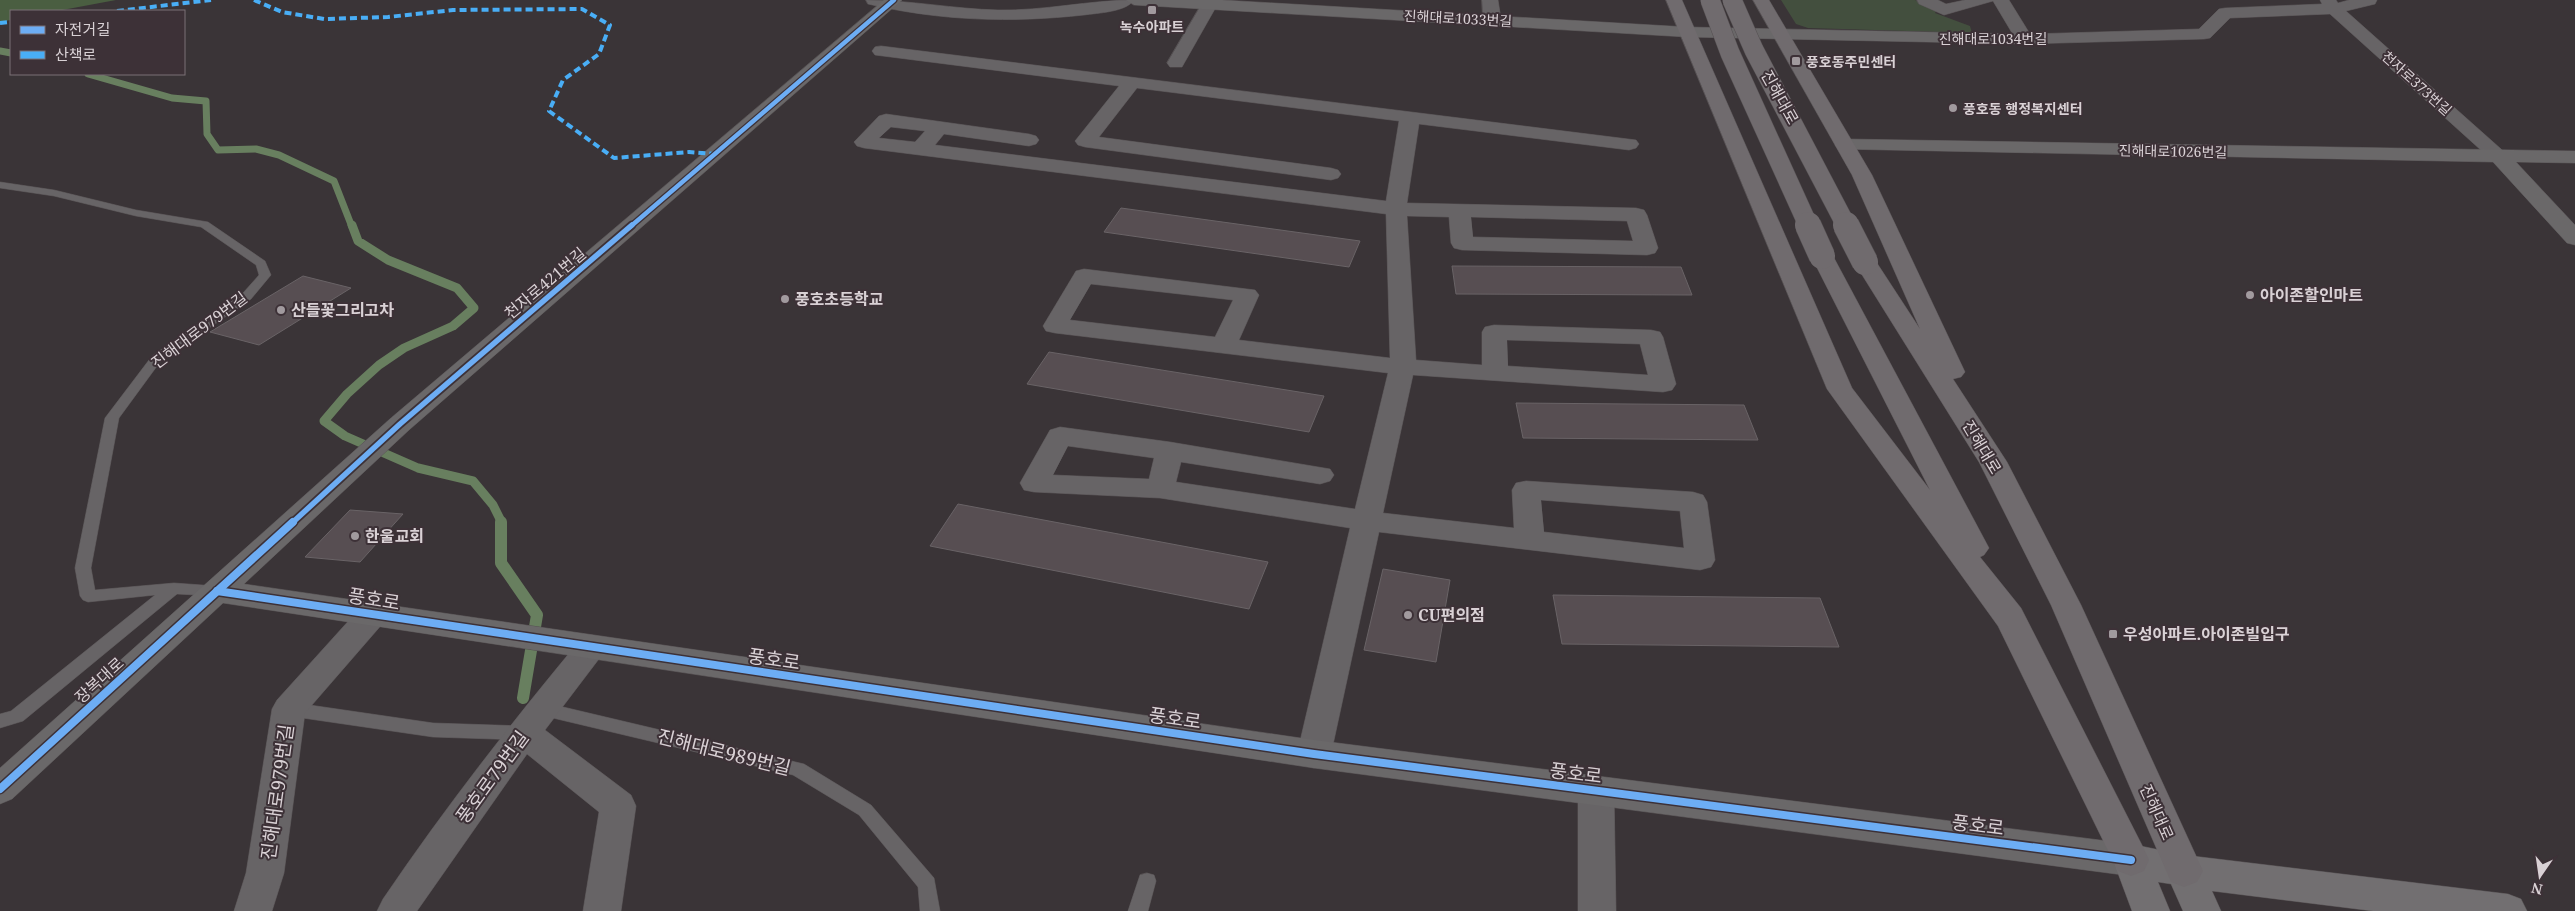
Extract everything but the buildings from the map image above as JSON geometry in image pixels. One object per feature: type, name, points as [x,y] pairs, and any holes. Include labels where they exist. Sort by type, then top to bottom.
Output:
[{"type":"highway","points":[[1674,0],[1840,389],[2013,624]]},
{"type":"highway","name":"진해대로","points":[[1710,0],[1730,53],[1822,256],[2013,624],[2131,860]]},
{"type":"highway","name":"진해대로","points":[[1732,0],[1754,50],[1804,141],[1865,262],[1993,462],[2066,605],[2184,871]]},
{"type":"highway","points":[[1762,0],[1862,175],[1993,462]]},
{"type":"main road","name":"풍호로","points":[[2131,860],[2340,900],[2508,911]]},
{"type":"main road","name":"진해대로","points":[[2131,860],[2151,911]]},
{"type":"main road","name":"진해대로","points":[[2184,871],[2202,911]]},
{"type":"street","points":[[886,1],[951,12],[1017,17],[1100,8],[1126,0]]},
{"type":"street","name":"진해대로1033번길","points":[[1134,0],[1492,19],[1687,32],[1782,35]]},
{"type":"street","points":[[1490,0],[1492,19]]},
{"type":"street","points":[[1925,0],[1944,10],[1986,0]]},
{"type":"street","points":[[2001,0],[2024,39]]},
{"type":"street","points":[[2331,4],[2369,0]]},
{"type":"street","name":"천자로421번길","points":[[217,591],[400,424],[886,1]]},
{"type":"street","points":[[1176,63],[1211,3]]},
{"type":"street","name":"진해대로1034번길","points":[[1782,35],[2024,39],[2204,34],[2225,13],[2331,4]]},
{"type":"street","name":"천자로373번길","points":[[2331,4],[2500,157]]},
{"type":"street","points":[[881,51],[1629,144]]},
{"type":"street","points":[[1132,82],[1085,141],[1331,174]]},
{"type":"street","points":[[1314,754],[1402,367],[1397,209],[1410,117]]},
{"type":"street","points":[[1029,140],[886,120],[864,142],[1397,209],[1459,210],[1636,215],[1647,248],[1462,243],[1459,210]]},
{"type":"street","points":[[920,149],[939,127]]},
{"type":"street","name":"진해대로1026번길","points":[[1845,145],[2575,157]]},
{"type":"street","points":[[2500,157],[2575,238]]},
{"type":"street","points":[[1224,346],[1248,296],[1084,276],[1055,326],[1215,345],[1402,367],[1663,384],[1651,337],[1494,332],[1495,373]]},
{"type":"street","points":[[1320,475],[1060,436],[1034,483],[1160,489],[1366,521],[1700,560],[1693,502],[1526,490],[1530,540]]},
{"type":"street","points":[[1160,489],[1170,451]]},
{"type":"street","name":"풍호로","points":[[217,591],[1314,754],[2131,860]]},
{"type":"street","name":"장복대로","points":[[0,790],[217,591]]},
{"type":"street","name":"진해대로979번길","points":[[253,911],[265,872],[289,709],[373,614]]},
{"type":"street","name":"풍호로79번길","points":[[396,911],[420,874],[533,721],[592,647]]},
{"type":"street","points":[[533,721],[618,806],[602,911]]},
{"type":"street","points":[[1596,791],[1597,911]]},
{"type":"lane","name":"진해대로979번길","points":[[0,185],[54,193],[136,213],[204,224],[261,263],[265,275],[247,296],[156,359],[112,418],[83,568],[88,596],[174,588],[217,591]]},
{"type":"lane","points":[[0,721],[17,716],[174,588]]},
{"type":"lane","name":"진해대로989번길","points":[[289,709],[433,730],[533,721],[798,769],[865,810],[927,884],[930,911]]},
{"type":"lane","points":[[1138,911],[1147,881]]},
{"type":"green space","points":[[0,0],[116,0],[62,10],[10,10],[10,20],[0,22]]},
{"type":"green space","points":[[1781,0],[1915,0],[1937,10],[1935,13],[1970,26],[1972,33],[1808,28],[1796,24]]},
{"type":"waterway","points":[[0,51],[10,53]]},
{"type":"waterway","points":[[92,75],[172,98],[206,101],[207,134],[218,150],[256,149],[279,155],[334,181],[352,227]]},
{"type":"waterway","points":[[352,225],[358,241],[388,260],[457,288],[474,308],[453,326],[404,348],[379,365],[347,394],[324,421],[345,436],[418,468],[473,481],[493,505],[502,523]]},
{"type":"waterway","points":[[501,522],[501,563],[537,615],[523,698]]},
{"type":"marked path","points":[[126,10],[211,0]]},
{"type":"marked path","points":[[254,0],[282,12],[324,19],[388,17],[453,10],[582,9],[610,25],[599,54],[563,80],[549,111],[614,158],[689,152],[715,154]]},
{"type":"marked path","points":[[0,23],[10,22]]},
{"type":"cycle path","points":[[0,789],[400,424],[894,0]]},
{"type":"cycle path","points":[[217,591],[1314,754],[2131,860]]},
{"type":"place","name":"녹수아파트","points":[[1152,10]]},
{"type":"place","name":"풍호동주민센터","points":[[1796,61]]},
{"type":"place","name":"풍호동 행정복지센터","points":[[1953,108]]},
{"type":"place","name":"아이존할인마트","points":[[2250,295]]},
{"type":"place","name":"풍호초등학교","points":[[785,299]]},
{"type":"place","name":"산들꽃그리고차","points":[[281,310]]},
{"type":"place","name":"한울교회","points":[[355,536]]},
{"type":"place","name":"CU편의점","points":[[1408,615]]},
{"type":"place","name":"우성아파트.아이존빌입구","points":[[2113,634]]}]
